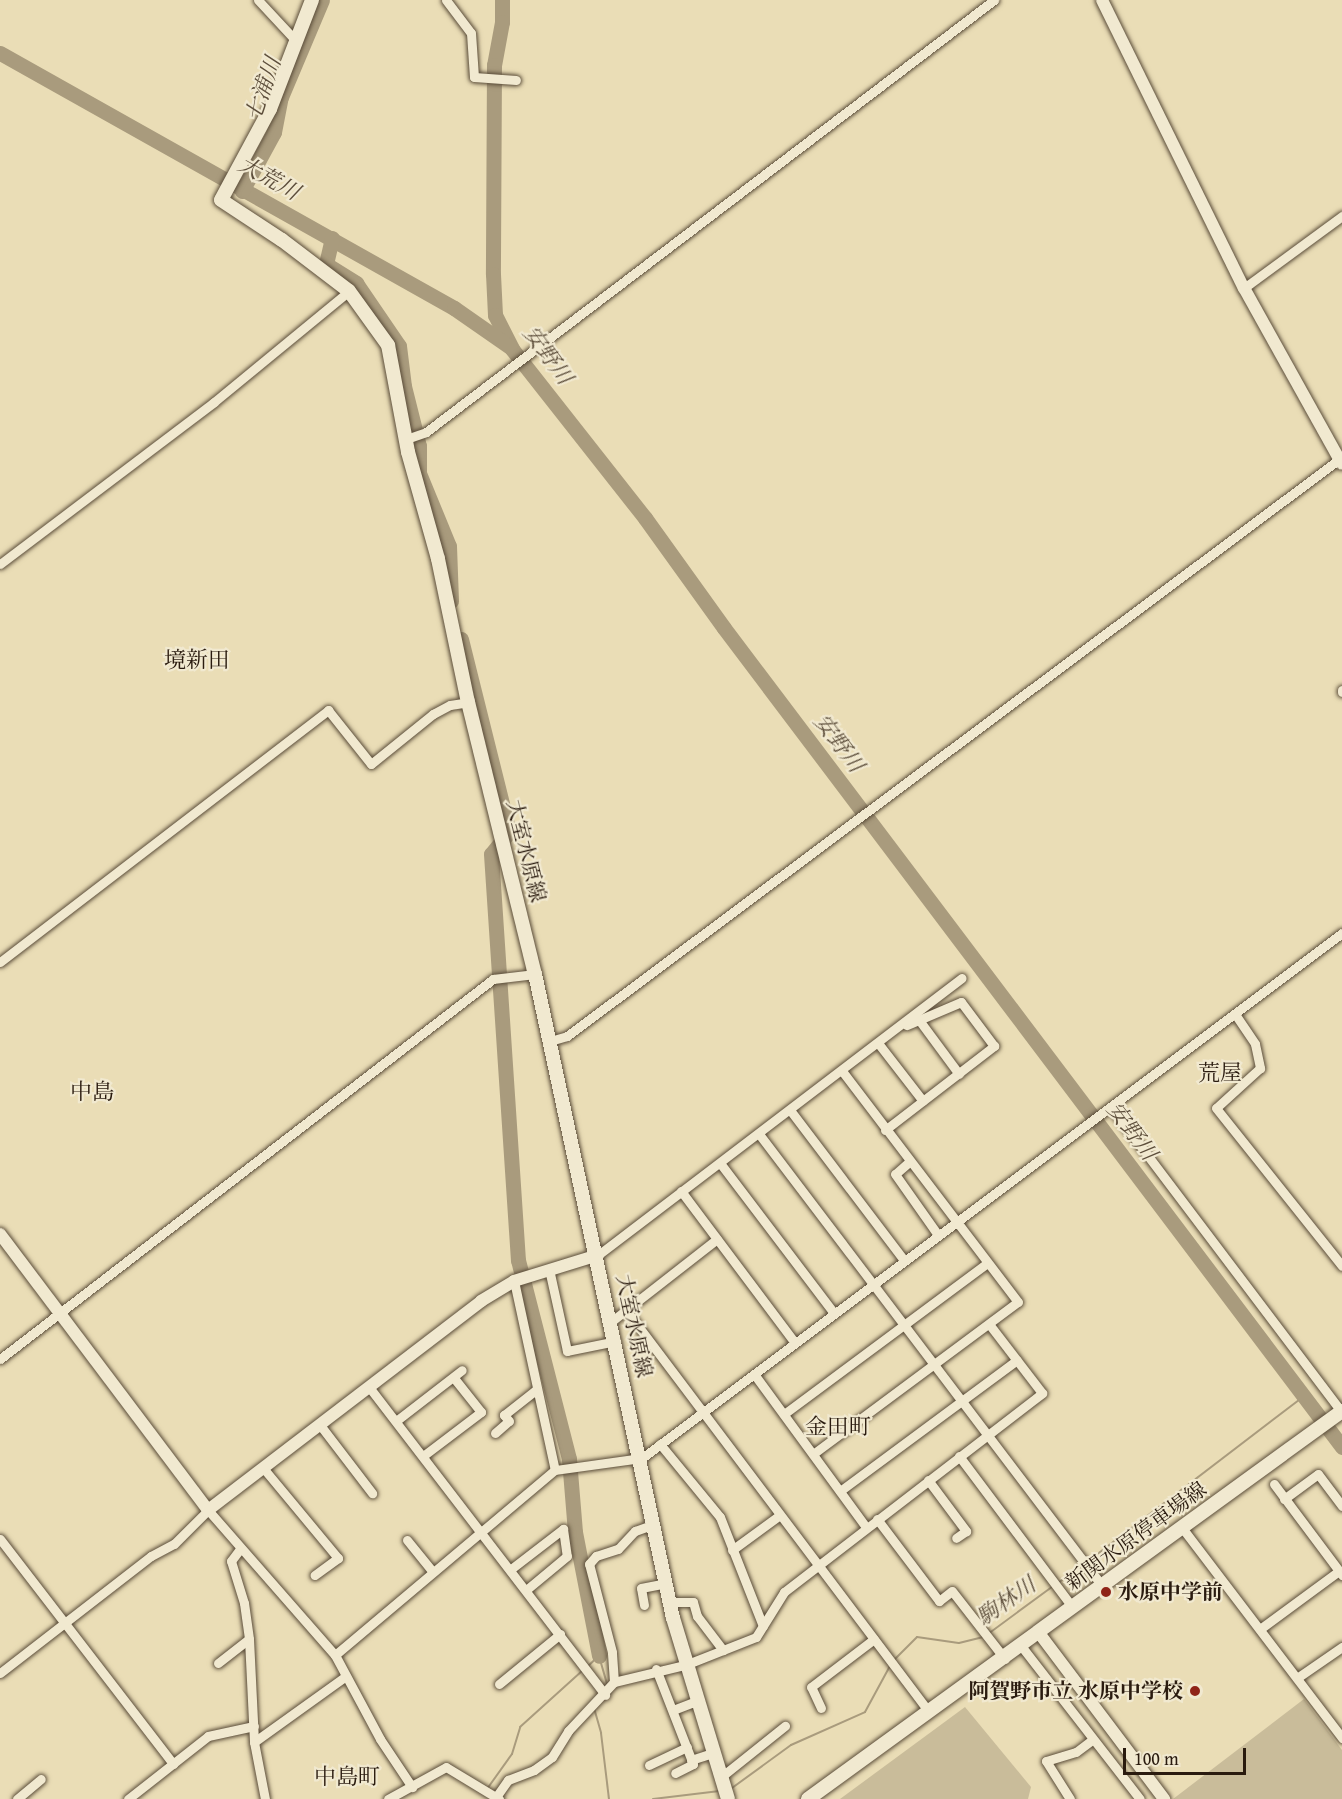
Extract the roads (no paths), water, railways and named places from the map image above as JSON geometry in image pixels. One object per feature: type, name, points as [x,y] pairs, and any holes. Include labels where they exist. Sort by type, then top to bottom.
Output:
[{"type":"main road","name":"大室水原線","points":[[312,0],[270,109],[221,200],[235,212],[282,240],[349,291],[388,345],[412,437],[468,702],[535,974],[598,1255],[642,1458],[669,1602],[685,1665],[728,1799]]},
{"type":"main road","name":"新関水原停車場線","points":[[808,1799],[1022,1647],[1341,1412]]},
{"type":"street","points":[[258,0],[297,42]]},
{"type":"street","points":[[447,0],[471,33],[474,77],[512,80]]},
{"type":"street","points":[[412,437],[508,370],[994,0]]},
{"type":"street","points":[[550,1041],[567,1036],[1341,460],[1244,288],[1102,0]]},
{"type":"street","points":[[1244,288],[1342,216]]},
{"type":"street","points":[[0,564],[214,402],[349,291]]},
{"type":"street","points":[[0,962],[328,710],[371,764],[433,714],[450,705],[468,702]]},
{"type":"street","points":[[334,1655],[555,1470],[642,1458],[1342,933]]},
{"type":"street","points":[[0,1359],[493,980],[535,974]]},
{"type":"street","points":[[0,1673],[151,1556],[174,1544],[208,1510],[264,1470],[481,1301],[514,1281],[598,1255],[962,978]]},
{"type":"street","points":[[885,1130],[994,1046],[962,1002],[895,1030]]},
{"type":"street","points":[[1236,1014],[1255,1044],[1260,1068],[1216,1108],[1342,1266]]},
{"type":"street","points":[[919,1020],[959,1074]]},
{"type":"street","points":[[878,1043],[922,1101]]},
{"type":"street","points":[[813,1454],[1018,1302],[954,1222],[842,1071]]},
{"type":"street","points":[[1110,1108],[1341,1412]]},
{"type":"street","points":[[790,1110],[904,1260]]},
{"type":"street","points":[[759,1134],[1103,1587]]},
{"type":"street","points":[[909,1162],[895,1174],[938,1235]]},
{"type":"street","points":[[720,1163],[834,1313]]},
{"type":"street","points":[[681,1191],[795,1343]]},
{"type":"street","points":[[0,1234],[208,1510],[334,1655],[412,1786]]},
{"type":"street","points":[[612,1321],[717,1239]]},
{"type":"street","points":[[784,1414],[987,1263]]},
{"type":"street","points":[[549,1269],[567,1351],[616,1341]]},
{"type":"street","points":[[514,1281],[555,1470]]},
{"type":"street","points":[[626,1310],[929,1712]]},
{"type":"street","points":[[388,1799],[446,1767],[452,1767],[494,1797],[508,1780],[534,1770],[552,1756],[568,1731],[605,1695],[614,1682],[656,1669],[685,1665],[756,1637],[784,1592],[1042,1393],[989,1324]]},
{"type":"street","points":[[840,1491],[1017,1360]]},
{"type":"street","points":[[396,1421],[462,1370]]},
{"type":"street","points":[[754,1374],[866,1527]]},
{"type":"street","points":[[423,1456],[481,1412],[454,1378]]},
{"type":"street","points":[[369,1387],[482,1531],[605,1695]]},
{"type":"street","points":[[495,1433],[508,1421],[504,1415],[537,1389]]},
{"type":"street","points":[[320,1425],[372,1493]]},
{"type":"street","points":[[660,1444],[720,1518],[763,1626]]},
{"type":"street","points":[[959,1456],[1074,1608]]},
{"type":"street","points":[[264,1470],[338,1558],[315,1575]]},
{"type":"street","points":[[1284,1499],[1318,1474],[1342,1506]]},
{"type":"street","points":[[928,1480],[966,1531],[957,1538]]},
{"type":"street","points":[[1260,1629],[1340,1573],[1274,1484]]},
{"type":"street","points":[[732,1550],[780,1515]]},
{"type":"street","points":[[877,1520],[939,1600],[952,1591],[1005,1659]]},
{"type":"street","points":[[614,1682],[612,1652],[589,1564],[596,1556],[618,1549],[635,1531],[654,1524]]},
{"type":"street","points":[[511,1569],[563,1529],[567,1556],[526,1590]]},
{"type":"street","points":[[1183,1529],[1342,1738]]},
{"type":"street","points":[[0,1539],[173,1764]]},
{"type":"street","points":[[407,1540],[433,1572]]},
{"type":"street","points":[[240,1549],[231,1561],[244,1604],[249,1638],[254,1742],[265,1799]]},
{"type":"street","points":[[644,1605],[640,1588],[666,1583]]},
{"type":"street","points":[[669,1602],[693,1602],[697,1616],[723,1650]]},
{"type":"street","points":[[1039,1633],[1164,1799]]},
{"type":"street","points":[[499,1684],[560,1634]]},
{"type":"street","points":[[218,1663],[249,1638]]},
{"type":"street","points":[[821,1708],[812,1688],[874,1639]]},
{"type":"street","points":[[1022,1647],[1140,1799]]},
{"type":"street","points":[[1297,1678],[1342,1647]]},
{"type":"street","points":[[656,1669],[693,1764],[675,1773]]},
{"type":"street","points":[[254,1742],[346,1676]]},
{"type":"street","points":[[673,1710],[696,1701]]},
{"type":"street","points":[[128,1799],[208,1737],[254,1726]]},
{"type":"street","points":[[722,1778],[785,1726]]},
{"type":"street","points":[[1070,1799],[1046,1761],[1076,1752],[1093,1739]]},
{"type":"street","points":[[649,1765],[687,1748]]},
{"type":"street","points":[[691,1760],[713,1753]]},
{"type":"street","points":[[17,1799],[41,1779]]},
{"type":"waterway","name":"七浦川","points":[[242,191],[274,132],[281,97],[322,0]]},
{"type":"waterway","name":"安野川","points":[[502,0],[502,22],[494,65],[493,274],[495,315],[512,349],[645,518],[724,628],[1342,1447]]},
{"type":"waterway","name":"大荒川","points":[[0,53],[454,308],[510,347]]},
{"type":"waterway","points":[[332,238],[326,264],[356,283],[399,346],[404,386],[419,446],[419,473],[449,546],[451,601]]},
{"type":"waterway","points":[[461,639],[509,832],[491,854],[518,1260],[569,1459],[575,1532],[599,1656]]},
{"type":"waterway","name":"駒林川","points":[[1087,1562],[1304,1396]]},
{"type":"waterway","name":"駒林川","points":[[1058,1583],[1083,1565]]},
{"type":"waterway","name":"駒林川","points":[[988,1634],[1053,1586]]},
{"type":"waterway","name":"駒林川","points":[[893,1661],[917,1637],[959,1643],[983,1637]]},
{"type":"waterway","points":[[587,1667],[599,1656],[607,1684]]},
{"type":"waterway","name":"駒林川","points":[[732,1788],[791,1745],[865,1712],[890,1666]]},
{"type":"waterway","points":[[487,1789],[512,1754],[520,1727],[583,1670]]},
{"type":"waterway","points":[[594,1708],[601,1733],[609,1799]]},
{"type":"waterway","name":"駒林川","points":[[653,1799],[720,1791]]},
{"type":"place","name":"水原中学前","points":[[1106,1592]]},
{"type":"place","name":"阿賀野市立 水原中学校","points":[[1195,1691]]},
{"type":"district","name":"境新田","points":[[197,660]]},
{"type":"district","name":"荒屋","points":[[1220,1073]]},
{"type":"district","name":"中島","points":[[92,1092]]},
{"type":"district","name":"金田町","points":[[838,1427]]},
{"type":"district","name":"中島町","points":[[347,1777]]}]
